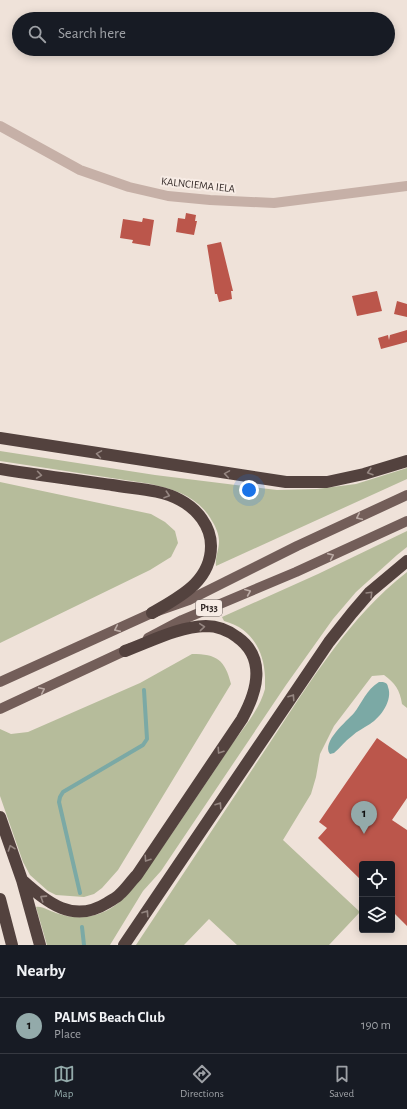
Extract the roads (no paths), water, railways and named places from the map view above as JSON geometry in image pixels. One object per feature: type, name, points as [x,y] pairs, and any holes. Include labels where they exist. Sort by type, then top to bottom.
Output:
[{"type":"highway","points":[[0,438],[286,482],[327,482],[364,474],[407,461]]},
{"type":"highway","points":[[0,469],[154,492],[180,500],[192,507],[208,527],[211,550],[205,570],[200,579],[191,588],[152,613]]},
{"type":"highway","points":[[124,945],[329,642],[370,592],[407,561]]},
{"type":"highway","points":[[22,880],[41,898],[66,910],[82,913],[101,907],[120,895],[136,875],[242,719],[252,701],[256,684],[255,660],[250,649],[242,641],[223,629],[208,626],[177,630],[125,652]]},
{"type":"highway","points":[[0,817],[22,880],[40,945]]},
{"type":"highway","points":[[0,899],[12,945]]},
{"type":"main road","name":"P133","points":[[0,682],[152,613],[189,600],[297,546],[407,495]]},
{"type":"main road","name":"P133","points":[[3,707],[125,652],[159,631],[182,620],[296,572],[407,522]]},
{"type":"street","name":"KALNCIEMA IELA","points":[[0,126],[80,170],[129,187],[168,196],[210,200],[274,203],[407,186]]},
{"type":"water","points":[[379,682],[384,682],[388,685],[389,692],[387,703],[382,713],[374,721],[349,738],[334,753],[330,754],[328,749],[329,744],[336,732],[354,713],[371,689]]},
{"type":"waterway","points":[[80,893],[59,802],[60,797],[63,792],[143,745],[147,739],[144,690]]},
{"type":"waterway","points":[[82,927],[84,945]]},
{"type":"place","name":"PALMS Beach Club","points":[[364,834]]}]
